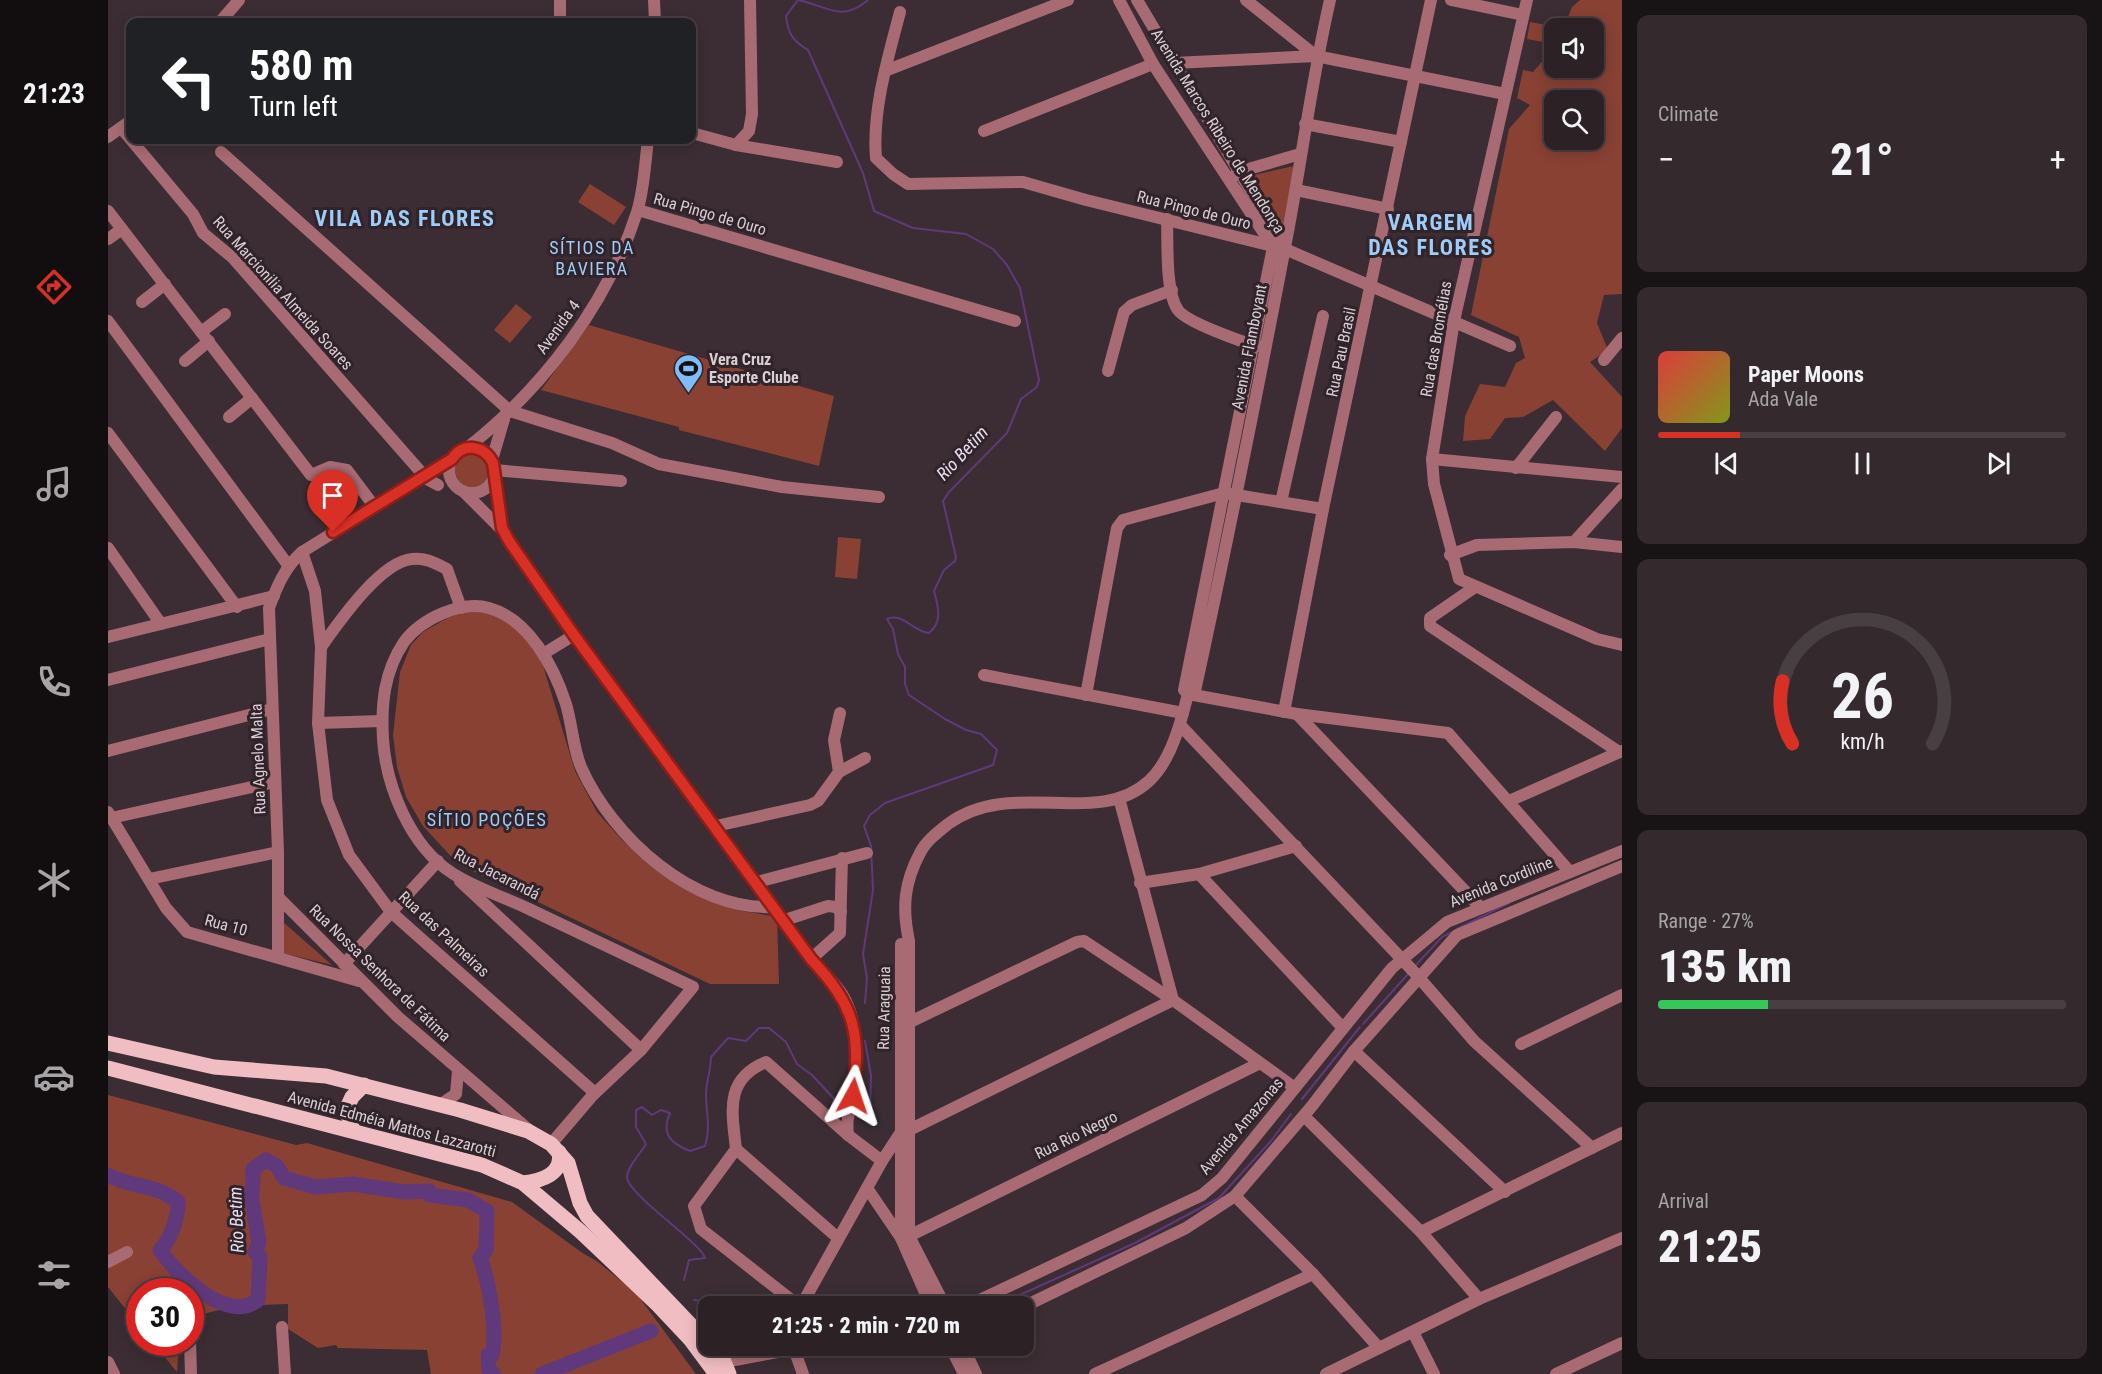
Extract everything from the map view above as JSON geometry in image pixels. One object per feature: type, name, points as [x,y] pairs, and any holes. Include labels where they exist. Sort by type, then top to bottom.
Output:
[{"type":"main road","name":"Avenida Edméia Mattos Lazzarotti","points":[[108,1043],[214,1067],[326,1077],[364,1085],[532,1133],[555,1148]]},
{"type":"main road","name":"Avenida Edméia Mattos Lazzarotti","points":[[108,1068],[482,1165],[523,1183],[660,1299]]},
{"type":"main road","points":[[353,1130],[346,1110],[352,1096],[364,1085]]},
{"type":"main road","points":[[523,1183],[544,1180],[550,1176],[556,1169],[560,1155],[555,1148]]},
{"type":"main road","points":[[555,1148],[568,1163],[580,1203],[587,1216],[723,1370]]},
{"type":"main road","points":[[693,1334],[698,1337]]},
{"type":"main road","points":[[715,1356],[723,1370]]},
{"type":"street","points":[[223,18],[239,0]]},
{"type":"street","points":[[560,0],[560,18]]},
{"type":"street","points":[[654,0],[655,18]]},
{"type":"street","points":[[736,145],[749,131],[752,114],[750,0]]},
{"type":"street","points":[[885,71],[1068,0]]},
{"type":"street","name":"Avenida Marcos Ribeiro de Mendonça","points":[[1119,0],[1153,64],[1228,182],[1279,248]]},
{"type":"street","name":"Avenida Marcos Ribeiro de Mendonça","points":[[1137,0],[1238,172],[1279,248]]},
{"type":"street","points":[[1246,0],[1316,56]]},
{"type":"street","name":"Avenida Flamboyant","points":[[1188,694],[1184,690],[1252,345],[1296,190],[1316,56],[1330,0]]},
{"type":"street","name":"Rua Pau Brasil","points":[[1284,712],[1323,509],[1431,0]]},
{"type":"street","points":[[1452,0],[1523,15]]},
{"type":"street","name":"Rua das Bromélias","points":[[1475,587],[1459,579],[1450,555],[1434,484],[1432,459],[1454,321],[1527,0]]},
{"type":"street","points":[[885,71],[900,12]]},
{"type":"street","points":[[1174,63],[1316,56],[1505,94]]},
{"type":"street","points":[[984,131],[1153,64]]},
{"type":"street","name":"Rua Pingo de Ouro","points":[[885,71],[875,144],[876,158],[892,174],[908,184],[1023,182],[1279,248],[1372,285],[1510,346]]},
{"type":"street","points":[[1305,124],[1401,142]]},
{"type":"street","points":[[108,137],[126,125]]},
{"type":"street","points":[[696,134],[736,145],[837,162]]},
{"type":"street","name":"Rua Marcionilia Almeida Soares","points":[[140,144],[193,214],[203,232],[233,258],[424,475],[438,485]]},
{"type":"street","name":"Avenida 4","points":[[467,448],[507,415],[552,364],[606,288],[638,210],[647,144]]},
{"type":"street","points":[[221,152],[507,415],[612,443],[660,464],[782,487],[879,497]]},
{"type":"street","points":[[1228,182],[1238,172],[1300,154]]},
{"type":"street","points":[[1296,190],[1388,209]]},
{"type":"street","name":"Rua Pingo de Ouro","points":[[638,210],[1015,321]]},
{"type":"street","points":[[108,211],[311,475],[330,467],[347,470],[374,506]]},
{"type":"street","points":[[1167,219],[1172,290],[1179,311],[1191,322],[1266,349]]},
{"type":"street","points":[[108,239],[122,229]]},
{"type":"street","name":"Avenida Flamboyant","points":[[1188,694],[1195,691],[1238,494],[1266,349],[1279,248]]},
{"type":"street","points":[[141,302],[165,284]]},
{"type":"street","points":[[1108,371],[1124,312],[1132,305],[1172,290]]},
{"type":"street","points":[[185,361],[225,314]]},
{"type":"street","points":[[1281,502],[1323,316]]},
{"type":"street","points":[[108,321],[288,565],[302,552],[467,448],[483,450],[493,468],[504,532]]},
{"type":"street","points":[[1604,360],[1622,338]]},
{"type":"street","points":[[229,417],[252,398]]},
{"type":"street","name":"Avenida 4","points":[[493,468],[507,415]]},
{"type":"street","points":[[1516,468],[1556,417]]},
{"type":"street","points":[[108,433],[237,607]]},
{"type":"street","points":[[452,459],[450,478],[504,532],[574,635],[758,882],[811,959],[841,993],[853,1023],[856,1070],[853,1096],[847,1112],[848,1136]]},
{"type":"street","points":[[1432,459],[1622,477]]},
{"type":"street","points":[[399,490],[438,485],[461,490],[483,490],[493,468]]},
{"type":"street","points":[[493,468],[621,481]]},
{"type":"street","points":[[1574,542],[1622,489]]},
{"type":"street","points":[[1086,695],[1119,524],[1127,518],[1224,493],[1323,509]]},
{"type":"street","points":[[1450,555],[1477,545],[1574,542],[1622,547]]},
{"type":"street","points":[[108,548],[161,624]]},
{"type":"street","name":"Rua das Palmeiras","points":[[302,552],[315,591],[321,647],[318,723],[327,800],[349,855],[391,912],[595,1092]]},
{"type":"street","points":[[321,647],[364,592],[399,562],[413,558],[432,561],[447,569],[460,608]]},
{"type":"street","name":"Rua Agnelo Malta","points":[[278,956],[278,852],[269,609],[288,565]]},
{"type":"street","points":[[1620,752],[1430,626],[1430,618],[1475,587],[1597,639],[1622,645]]},
{"type":"street","points":[[108,637],[237,607],[274,596]]},
{"type":"street","name":"Rua Jacarandá","points":[[641,1050],[693,987],[451,872],[411,831],[393,789],[385,761],[382,721],[386,678],[406,640],[416,629],[430,620],[460,608],[477,605],[504,612],[525,630],[543,654],[565,702],[581,766],[614,822],[645,854],[683,881],[720,899],[746,907],[774,907]]},
{"type":"street","points":[[543,654],[574,635]]},
{"type":"street","points":[[108,680],[270,639]]},
{"type":"street","points":[[984,675],[1086,695],[1181,719],[1474,1041],[1592,1148]]},
{"type":"street","points":[[1188,694],[1297,714],[1448,733],[1570,872]]},
{"type":"street","name":"Avenida Flamboyant","points":[[937,832],[976,808],[996,803],[1015,801],[1086,804],[1119,798],[1148,783],[1161,768],[1181,719],[1188,694]]},
{"type":"street","points":[[108,751],[273,709]]},
{"type":"street","points":[[839,772],[834,740],[840,714]]},
{"type":"street","points":[[1297,714],[1481,908]]},
{"type":"street","points":[[318,723],[382,721]]},
{"type":"street","points":[[1509,801],[1620,752]]},
{"type":"street","points":[[716,826],[810,805],[818,801],[839,772],[866,758]]},
{"type":"street","points":[[110,815],[275,782]]},
{"type":"street","points":[[1119,798],[1173,1000]]},
{"type":"street","name":"Rua 10","points":[[110,815],[176,922],[187,932],[278,956],[360,982]]},
{"type":"street","name":"Rua Araguaia","points":[[905,1237],[901,941],[905,922],[906,883],[923,848],[937,832]]},
{"type":"street","points":[[1140,883],[1199,874],[1296,846]]},
{"type":"street","name":"Avenida Cordiline","points":[[1403,961],[1447,922],[1622,851]]},
{"type":"street","points":[[150,879],[278,852]]},
{"type":"street","points":[[758,882],[867,853]]},
{"type":"street","points":[[811,959],[840,933],[842,858]]},
{"type":"street","points":[[344,964],[438,861]]},
{"type":"street","name":"Avenida Cordiline","points":[[1416,975],[1456,934],[1622,866]]},
{"type":"street","points":[[451,872],[641,1050],[595,1092],[555,1148]]},
{"type":"street","points":[[1199,874],[1342,1027]]},
{"type":"street","name":"Rua Nossa Senhora de Fátima","points":[[279,898],[360,982],[458,1071],[532,1133]]},
{"type":"street","points":[[785,920],[828,906],[836,907],[841,912]]},
{"type":"street","name":"Rua Araguaia","points":[[903,1132],[910,1022],[909,941],[905,922]]},
{"type":"street","points":[[910,1022],[1077,942],[1084,941],[1173,1000],[1294,1088]]},
{"type":"street","name":"Avenida Amazonas","points":[[988,1296],[1202,1195],[1222,1178],[1342,1027],[1403,961]]},
{"type":"street","points":[[1034,1302],[1186,1228],[1235,1196],[1304,1116],[1416,975]]},
{"type":"street","points":[[1521,1044],[1622,995]]},
{"type":"street","points":[[806,1296],[882,1161],[903,1132],[1173,1000]]},
{"type":"street","points":[[1354,1051],[1505,1192]]},
{"type":"street","points":[[787,1296],[701,1229],[694,1206],[736,1149],[733,1095],[738,1083],[756,1066],[766,1062],[848,1136],[882,1161]]},
{"type":"street","name":"Rua Rio Negro","points":[[905,1237],[1258,1064]]},
{"type":"street","points":[[440,1105],[456,1094],[458,1071]]},
{"type":"street","points":[[1304,1116],[1421,1232],[1479,1299]]},
{"type":"street","points":[[1421,1232],[1622,1133]]},
{"type":"street","points":[[736,1149],[838,1238]]},
{"type":"street","points":[[867,1188],[905,1237],[939,1296]]},
{"type":"street","points":[[1235,1196],[1312,1274],[1379,1348]]},
{"type":"street","points":[[905,1237],[927,1296]]},
{"type":"street","points":[[1326,1374],[1479,1299],[1622,1239]]},
{"type":"street","points":[[108,1262],[127,1252]]},
{"type":"street","points":[[1095,1374],[1312,1274]]},
{"type":"street","points":[[282,1327],[285,1374]]},
{"type":"street","points":[[1413,1332],[1434,1374]]},
{"type":"street","points":[[1556,1374],[1622,1343]]},
{"type":"street","points":[[190,1356],[191,1374]]},
{"type":"street","points":[[723,1370],[770,1356]]},
{"type":"street","points":[[796,1356],[802,1374]]},
{"type":"street","points":[[955,1356],[964,1374]]},
{"type":"street","points":[[968,1356],[976,1374]]},
{"type":"street","points":[[108,1362],[114,1374]]},
{"type":"shaded area","points":[[1580,0],[1622,0],[1622,294],[1604,295],[1597,323],[1608,350],[1590,362],[1622,397],[1622,428],[1605,451],[1553,400],[1523,417],[1505,418],[1490,439],[1463,441],[1465,416],[1480,384],[1505,387],[1516,363],[1525,358],[1519,337],[1471,315],[1509,129],[1530,105],[1517,98],[1523,70],[1533,72],[1544,59],[1544,78],[1604,78],[1604,18],[1568,18],[1572,7]]},
{"type":"shaded area","points":[[1530,22],[1544,24],[1544,42],[1527,39]]},
{"type":"shaded area","points":[[1294,166],[1283,229],[1249,176]]},
{"type":"shaded area","points":[[590,184],[626,207],[614,225],[578,202]]},
{"type":"shaded area","points":[[516,304],[532,317],[510,343],[494,330]]},
{"type":"shaded area","name":"Vera Cruz Esporte Clube","points":[[589,325],[834,396],[819,466],[679,430],[679,427],[541,390]]},
{"type":"shaded area","points":[[472,453],[484,458],[489,470],[484,482],[472,487],[460,482],[455,470],[460,458]]},
{"type":"shaded area","points":[[838,537],[861,539],[857,579],[835,577]]},
{"type":"shaded area","points":[[471,610],[494,613],[526,636],[541,659],[575,771],[597,812],[622,840],[673,882],[738,910],[777,917],[779,984],[710,984],[458,864],[423,826],[406,797],[397,767],[393,735],[400,672],[411,645],[423,632],[451,616]]},
{"type":"shaded area","points":[[283,922],[332,965],[282,953]]},
{"type":"shaded area","points":[[108,1095],[296,1145],[307,1143],[512,1202],[598,1262],[636,1293],[696,1374],[431,1374],[427,1350],[338,1348],[336,1345],[318,1348],[288,1329],[288,1304],[235,1306],[204,1314],[204,1278],[126,1278],[126,1310],[108,1287]]},
{"type":"shaded area","points":[[164,1356],[178,1356],[177,1372]]},
{"type":"waterway","name":"Rio Betim","points":[[865,1003],[867,978],[863,954],[873,890],[871,846],[864,826],[870,815],[885,803],[993,765],[997,750],[981,734],[966,730],[945,719],[909,695],[905,684],[905,667],[898,654],[893,629],[887,619],[898,618],[923,632],[929,633],[933,629],[938,619],[934,591],[944,570],[955,561],[956,557],[943,501],[1007,433],[1021,399],[1037,387],[1039,380],[1020,288],[1007,265],[993,249],[966,234],[913,228],[874,211],[863,173],[808,50],[795,40],[788,28],[786,16],[798,0],[842,12],[850,11],[868,0]]},
{"type":"waterway","points":[[1457,929],[1509,903]]},
{"type":"waterway","points":[[1415,966],[1442,937],[1452,932]]},
{"type":"waterway","points":[[1363,1024],[1409,973]]},
{"type":"waterway","points":[[1302,1099],[1360,1027]]},
{"type":"waterway","name":"Rio Betim","points":[[684,1280],[689,1260],[705,1258],[703,1254],[697,1246],[637,1193],[627,1177],[646,1144],[636,1127],[636,1110],[642,1107],[652,1115],[661,1110],[670,1113],[667,1120],[667,1132],[677,1145],[690,1151],[705,1146],[708,1127],[706,1089],[711,1057],[728,1038],[746,1041],[759,1028],[769,1028],[786,1042],[797,1064],[812,1075],[838,1103]]},
{"type":"waterway","name":"Rio Betim","points":[[858,1117],[870,1111],[871,1076],[865,1041]]},
{"type":"waterway","points":[[1017,1296],[1133,1244],[1219,1198],[1271,1141],[1291,1114]]},
{"type":"waterway","name":"Rio Betim","points":[[108,1175],[162,1192],[178,1202],[173,1228],[160,1250],[190,1283],[218,1301],[232,1306],[246,1306],[258,1300],[260,1257],[255,1252],[259,1243],[252,1200],[253,1169],[266,1160],[277,1166],[284,1178],[315,1187],[353,1184],[405,1192],[429,1191],[430,1195],[468,1200],[487,1211],[486,1250],[480,1258],[492,1306],[494,1345],[492,1355],[488,1355],[489,1370],[494,1374]]},
{"type":"waterway","points":[[694,1300],[698,1300]]},
{"type":"waterway","name":"Rio Betim","points":[[542,1374],[651,1331]]},
{"type":"place","name":"Vera Cruz Esporte Clube","points":[[688,394]]},
{"type":"district","name":"VILA DAS FLORES","points":[[405,218]]},
{"type":"district","name":"VARGEM DAS FLORES","points":[[1431,234]]},
{"type":"district","name":"SÍTIOS DA BAVIERA","points":[[592,257]]},
{"type":"district","name":"SÍTIO POÇÕES","points":[[487,819]]},
{"type":"route","points":[[333,532],[452,459],[462,450],[478,448],[491,458],[502,528],[509,541],[574,635],[758,882],[811,959],[841,993],[849,1007],[853,1023],[856,1070],[853,1096]]}]
